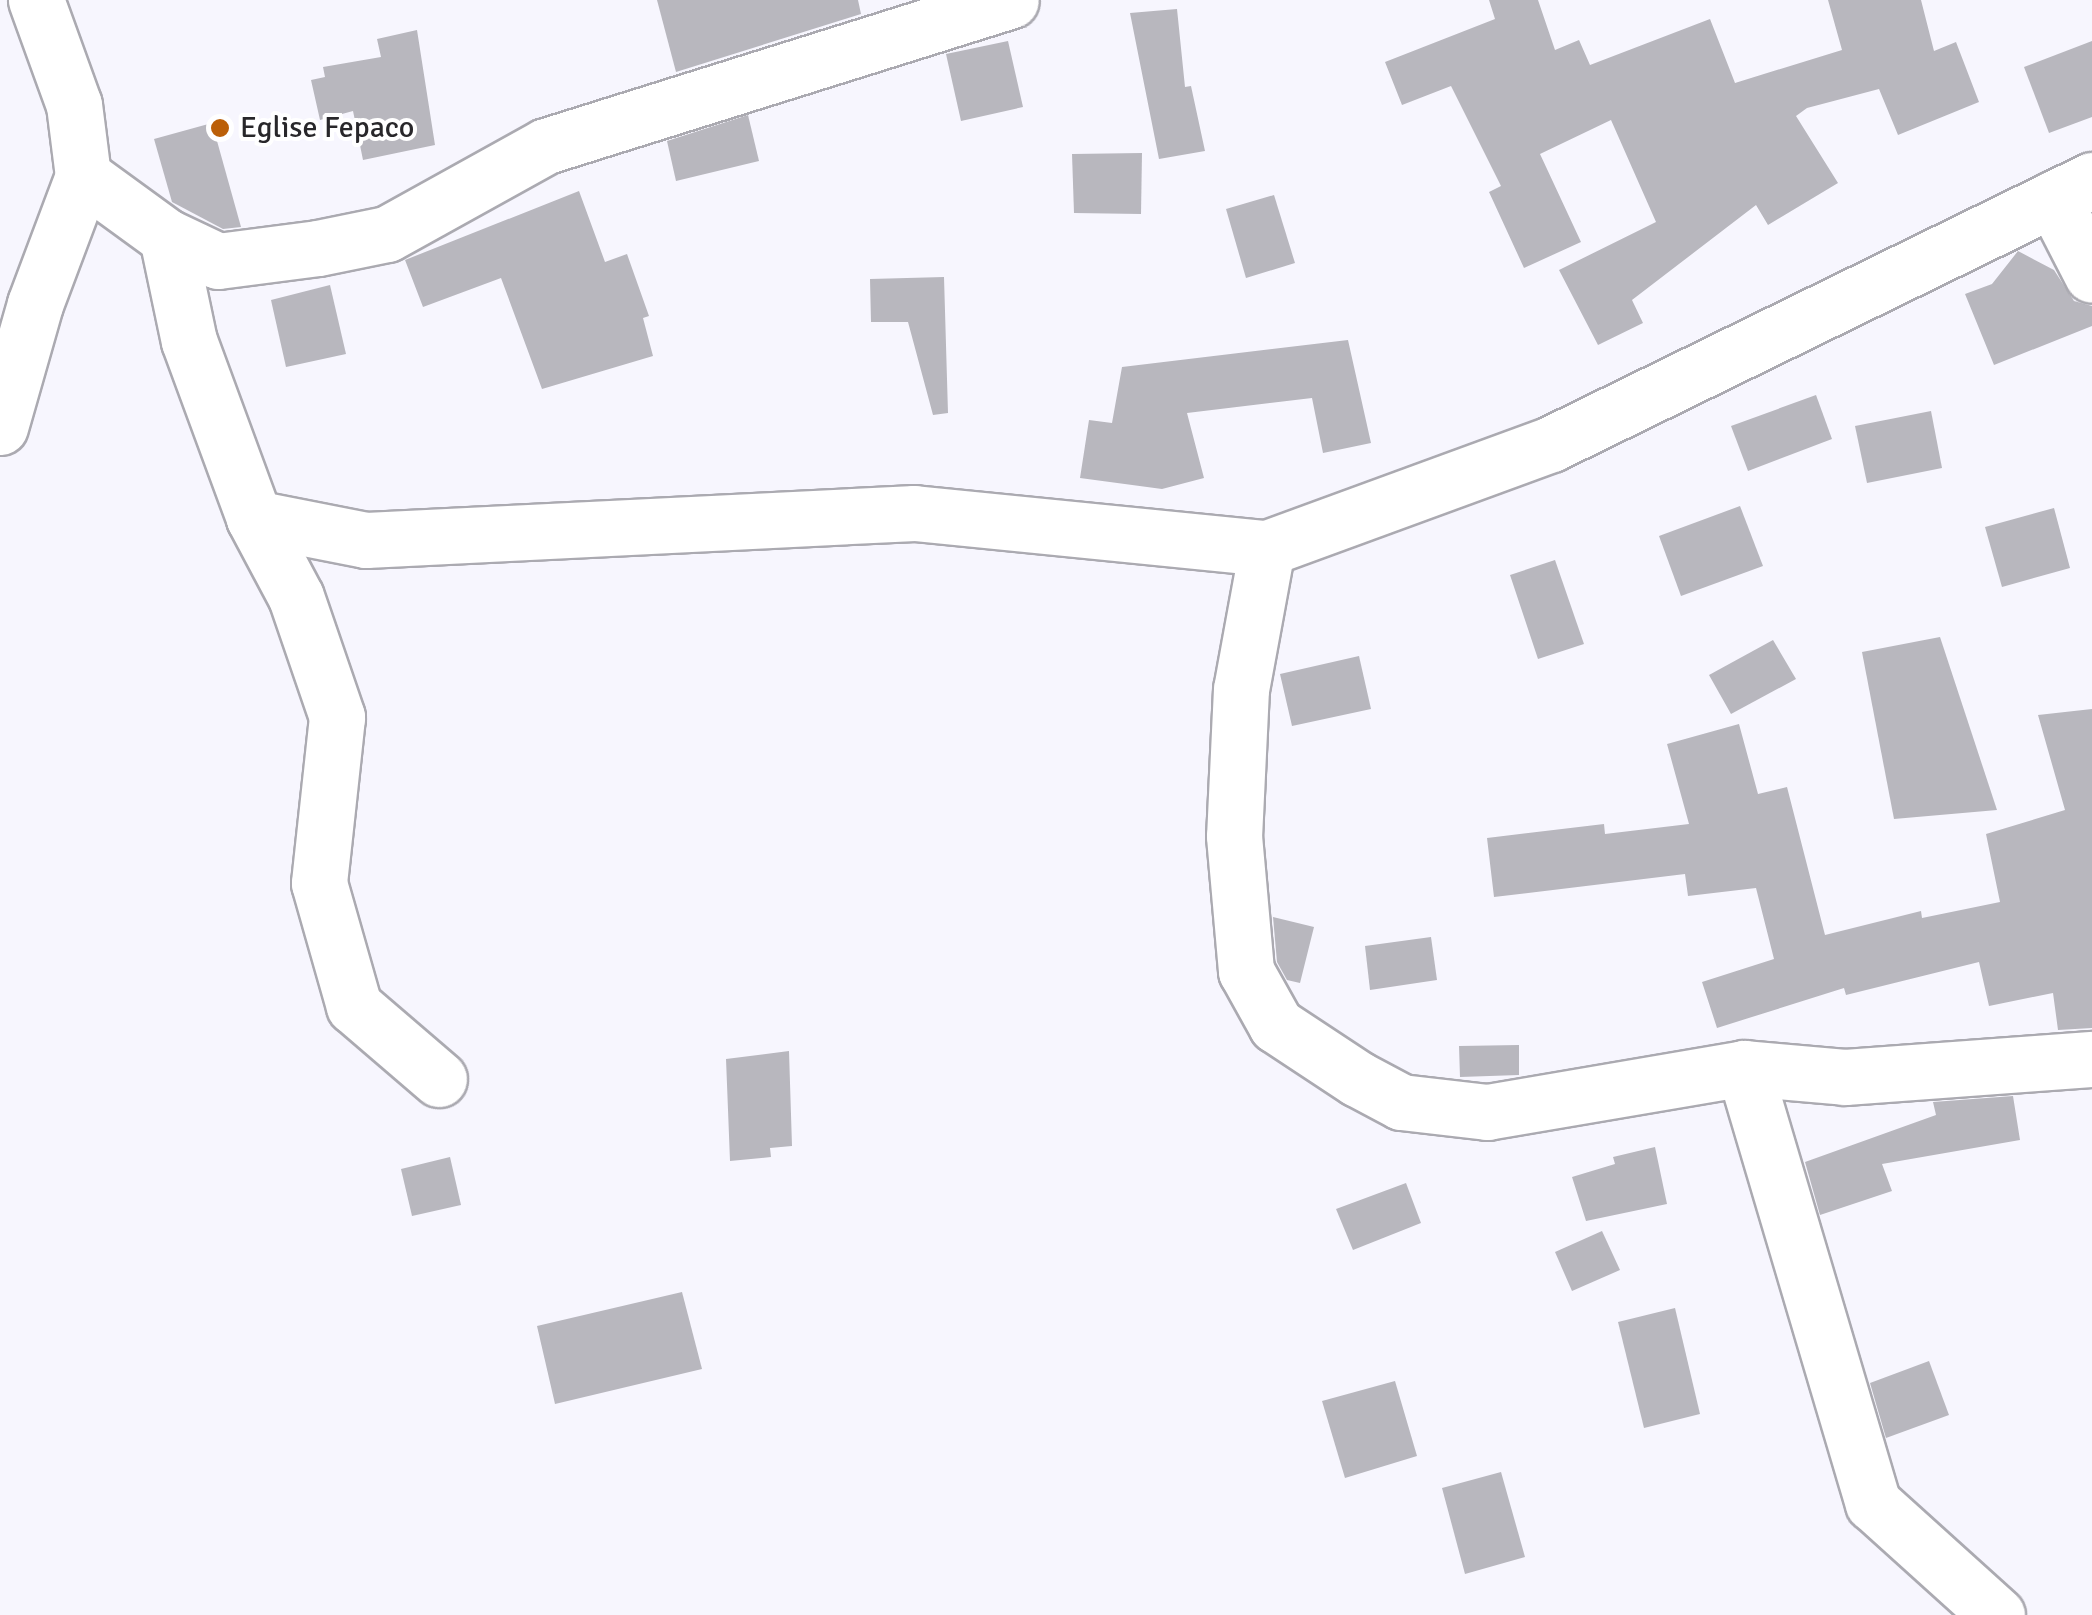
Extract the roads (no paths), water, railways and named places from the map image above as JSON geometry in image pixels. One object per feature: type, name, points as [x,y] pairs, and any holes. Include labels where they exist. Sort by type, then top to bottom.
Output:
[{"type":"street","points":[[0,427],[34,304],[83,176],[74,105],[36,0]]},
{"type":"street","points":[[83,176],[167,237],[218,261],[387,234],[546,146],[1010,0]]},
{"type":"street","points":[[254,518],[366,540],[914,513],[1266,548],[1551,444],[2072,190],[2092,275]]},
{"type":"street","points":[[167,237],[189,342],[254,518],[296,597],[337,717],[319,883],[354,1006],[438,1079]]},
{"type":"street","points":[[1266,548],[1241,689],[1234,836],[1246,971],[1276,1025],[1401,1102],[1436,1110],[1487,1112],[1744,1068],[1845,1078],[2092,1059]]},
{"type":"street","points":[[1744,1068],[1873,1503],[1998,1615]]},
{"type":"place","name":"Eglise Fepaco","points":[[220,128]]}]
